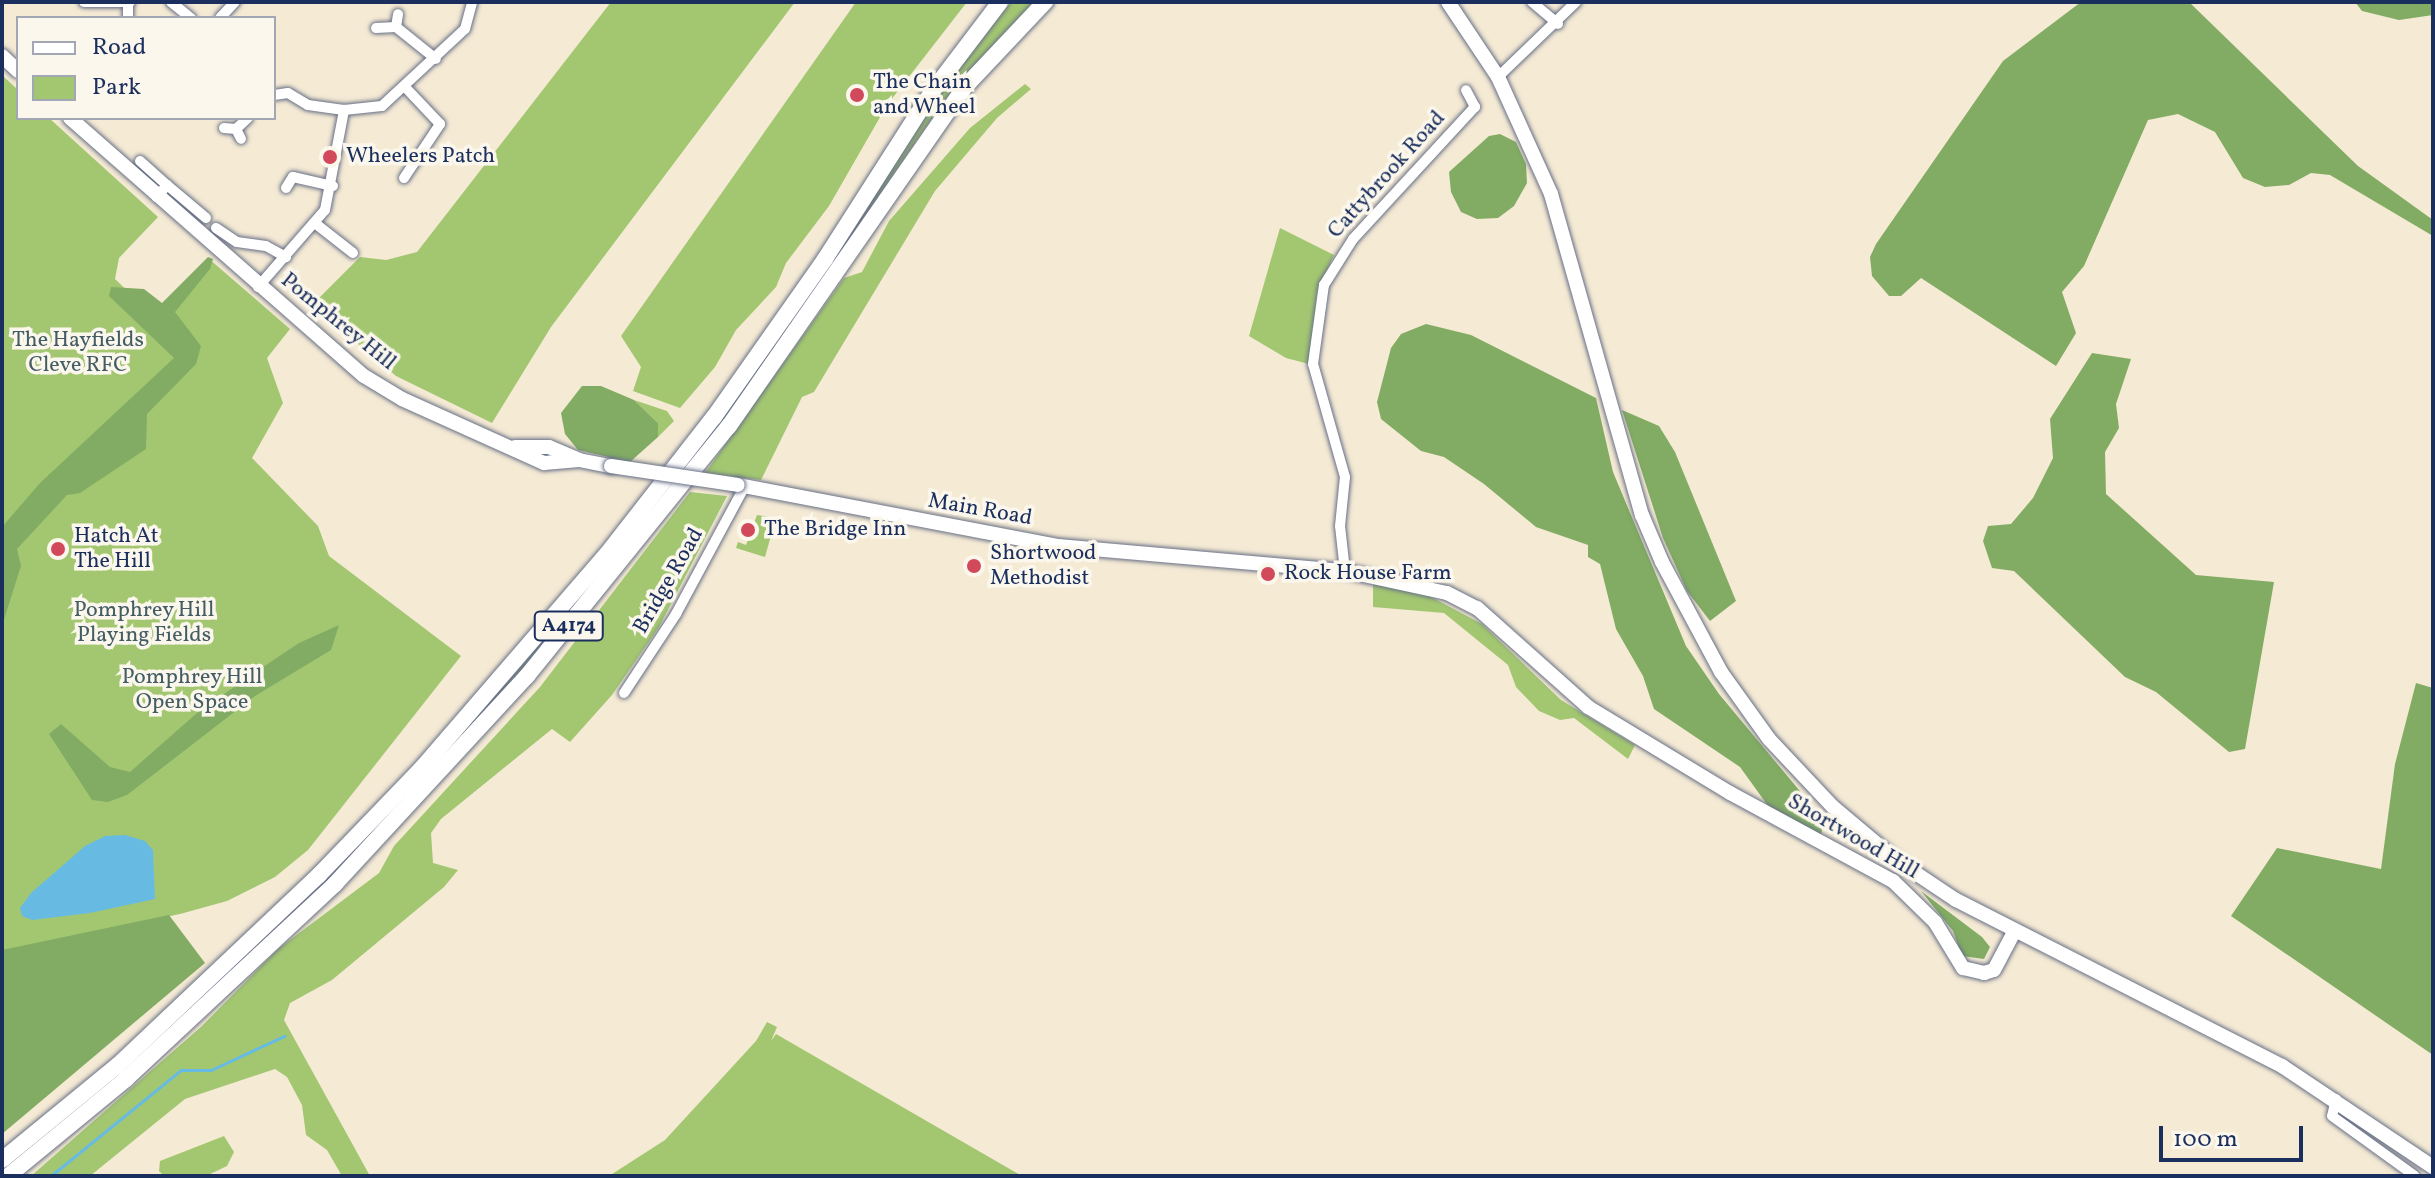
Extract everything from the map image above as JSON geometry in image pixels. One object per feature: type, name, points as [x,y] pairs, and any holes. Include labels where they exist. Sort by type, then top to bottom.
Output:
[{"type":"highway","name":"A4174","points":[[2,1160],[117,1066],[319,875],[422,768],[577,589],[714,417],[825,259],[931,93],[1000,2]]},
{"type":"highway","name":"A4174","points":[[8,1176],[126,1079],[335,884],[527,676],[729,426],[963,89],[1045,2]]},
{"type":"main road","points":[[1448,2],[1498,77],[1551,194],[1642,515],[1673,586],[1721,672],[1769,739],[1832,806],[1896,860],[2014,932],[2203,1024],[2336,1099],[2433,1167]]},
{"type":"main road","name":"Pomphrey Hill","points":[[72,120],[258,287],[364,376],[402,399],[515,447],[549,447],[579,460],[611,466]]},
{"type":"main road","name":"Main Road","points":[[611,466],[741,486],[1058,546],[1345,571]]},
{"type":"main road","name":"Shortwood Hill","points":[[1345,571],[1403,579],[1477,608],[1588,707],[1730,793],[1893,881],[1935,922],[1963,968],[1984,973],[1994,970],[2014,932]]},
{"type":"street","points":[[84,2],[129,2]]},
{"type":"street","points":[[171,2],[188,16]]},
{"type":"street","points":[[276,95],[288,93],[308,105],[344,110],[382,106],[407,89],[471,20],[472,2]]},
{"type":"street","points":[[1532,2],[1558,24]]},
{"type":"street","points":[[1498,77],[1558,24],[1576,2]]},
{"type":"street","points":[[396,27],[398,14]]},
{"type":"street","points":[[376,28],[396,27],[436,59]]},
{"type":"street","points":[[404,178],[440,124],[407,89]]},
{"type":"street","name":"Cattybrook Road","points":[[1345,571],[1340,526],[1345,477],[1315,384],[1313,364],[1324,285],[1353,239],[1475,107],[1466,90]]},
{"type":"street","points":[[258,287],[316,224],[333,186],[344,110]]},
{"type":"street","points":[[224,128],[238,134],[247,120]]},
{"type":"street","points":[[140,161],[206,218]]},
{"type":"street","points":[[286,188],[292,172],[333,186]]},
{"type":"street","points":[[157,197],[167,185]]},
{"type":"street","points":[[316,224],[353,253]]},
{"type":"street","points":[[216,228],[237,242],[266,246],[286,257]]},
{"type":"street","name":"Bridge Road","points":[[624,693],[676,614],[741,486]]},
{"type":"street","points":[[2336,1099],[2332,1116],[2415,1176]]},
{"type":"green space","points":[[611,2],[795,2],[551,327],[492,423],[396,376],[312,305],[360,257],[386,260],[417,252]]},
{"type":"green space","points":[[856,2],[967,2],[887,105],[829,206],[786,263],[776,287],[736,330],[715,367],[680,408],[633,391],[641,367],[621,336]]},
{"type":"green space","points":[[1011,2],[1036,2],[935,114],[753,378],[598,580],[496,701],[372,834],[229,975],[422,778],[598,576],[942,90]]},
{"type":"green space","points":[[2081,2],[2189,2],[2358,166],[2433,220],[2433,236],[2330,175],[2311,173],[2289,185],[2265,187],[2243,178],[2215,132],[2178,114],[2148,120],[2084,266],[2062,292],[2076,333],[2056,366],[1921,278],[1901,296],[1889,296],[1872,276],[1870,257],[1876,244],[2003,61]]},
{"type":"green space","points":[[2355,2],[2433,2],[2433,15],[2399,20],[2362,11]]},
{"type":"green space","name":"The Hayfields Cleve RFC","points":[[2,75],[16,88],[16,120],[51,120],[158,217],[119,258],[115,279],[189,350],[2,540]]},
{"type":"green space","points":[[1025,84],[1031,89],[997,118],[935,191],[814,392],[802,397],[761,480],[705,473],[844,278],[862,272],[889,221],[970,128]]},
{"type":"green space","points":[[1500,134],[1516,142],[1526,164],[1527,183],[1514,206],[1498,218],[1477,219],[1461,212],[1451,192],[1449,172],[1489,136]]},
{"type":"green space","points":[[1280,228],[1334,255],[1317,292],[1309,364],[1286,358],[1249,336]]},
{"type":"green space","points":[[208,257],[213,259],[210,269],[175,312],[201,346],[196,364],[147,414],[146,449],[80,493],[67,495],[17,549],[21,566],[2,626],[2,527],[40,483],[174,358],[109,296],[111,287],[144,289],[162,303]]},
{"type":"green space","name":"Pomphrey Hill Open Space","points":[[208,258],[290,329],[267,358],[283,403],[252,458],[318,526],[329,556],[461,656],[308,850],[275,877],[227,901],[180,914],[2,951],[2,543],[191,351],[157,316]]},
{"type":"green space","points":[[1426,324],[1471,335],[1596,398],[1613,472],[1686,646],[1719,694],[1824,820],[1821,835],[1771,810],[1740,767],[1654,709],[1643,676],[1616,629],[1600,564],[1588,557],[1588,545],[1536,527],[1484,484],[1444,457],[1421,451],[1381,419],[1377,402],[1391,348],[1401,334]]},
{"type":"green space","points":[[2092,353],[2131,359],[2116,404],[2119,428],[2105,452],[2106,494],[2196,575],[2274,582],[2245,749],[2229,752],[2156,692],[2125,677],[2014,571],[1992,568],[1983,541],[1988,526],[2011,524],[2033,498],[2053,458],[2050,419]]},
{"type":"green space","points":[[582,386],[601,386],[634,400],[658,423],[658,437],[630,462],[578,450],[565,434],[561,413]]},
{"type":"green space","points":[[634,400],[667,411],[674,421],[658,437],[658,423]]},
{"type":"green space","points":[[1622,410],[1659,426],[1675,452],[1736,601],[1710,621],[1687,591],[1663,538]]},
{"type":"green space","points":[[690,492],[727,496],[659,627],[612,695],[570,742],[552,729],[441,819],[431,833],[433,863],[458,870],[444,887],[332,980],[290,1003],[284,1020],[370,1176],[342,1176],[327,1150],[306,1135],[302,1105],[287,1077],[275,1069],[185,1099],[90,1176],[31,1176],[202,1026],[278,949],[379,873],[394,846],[540,687]]},
{"type":"green space","points":[[757,515],[776,518],[765,557],[736,548],[738,542],[746,545]]},
{"type":"green space","points":[[1373,583],[1418,590],[1482,624],[1561,700],[1635,745],[1628,759],[1574,718],[1560,720],[1539,711],[1516,687],[1508,665],[1444,613],[1373,607]]},
{"type":"green space","points":[[339,625],[331,650],[255,696],[127,795],[108,802],[92,800],[49,734],[61,724],[110,767],[130,772],[197,713],[299,643]]},
{"type":"green space","points":[[2416,683],[2433,688],[2433,1055],[2231,916],[2277,848],[2381,869],[2395,764]]},
{"type":"green space","points":[[1921,891],[1982,937],[1990,947],[1984,959],[1962,956],[1953,931]]},
{"type":"green space","points":[[169,915],[205,963],[2,1134],[2,950]]},
{"type":"green space","points":[[767,1022],[777,1027],[771,1041],[776,1034],[1022,1176],[609,1176],[665,1140],[756,1041]]},
{"type":"green space","points":[[224,1136],[234,1152],[227,1166],[206,1176],[164,1176],[159,1171],[160,1161]]},
{"type":"water","points":[[125,835],[145,841],[153,850],[155,899],[90,913],[32,920],[22,916],[20,908],[31,893],[85,846],[105,836]]},
{"type":"waterway","points":[[53,1174],[181,1070],[211,1070],[284,1036]]},
{"type":"place","name":"The Chain and Wheel","points":[[857,95]]},
{"type":"place","name":"Wheelers Patch","points":[[330,157]]},
{"type":"place","name":"The Bridge Inn","points":[[748,530]]},
{"type":"place","name":"Hatch At The Hill","points":[[58,549]]},
{"type":"place","name":"Shortwood Methodist","points":[[974,566]]},
{"type":"place","name":"Rock House Farm","points":[[1268,574]]},
{"type":"park label","name":"Pomphrey Hill Playing Fields","points":[[144,622]]}]
